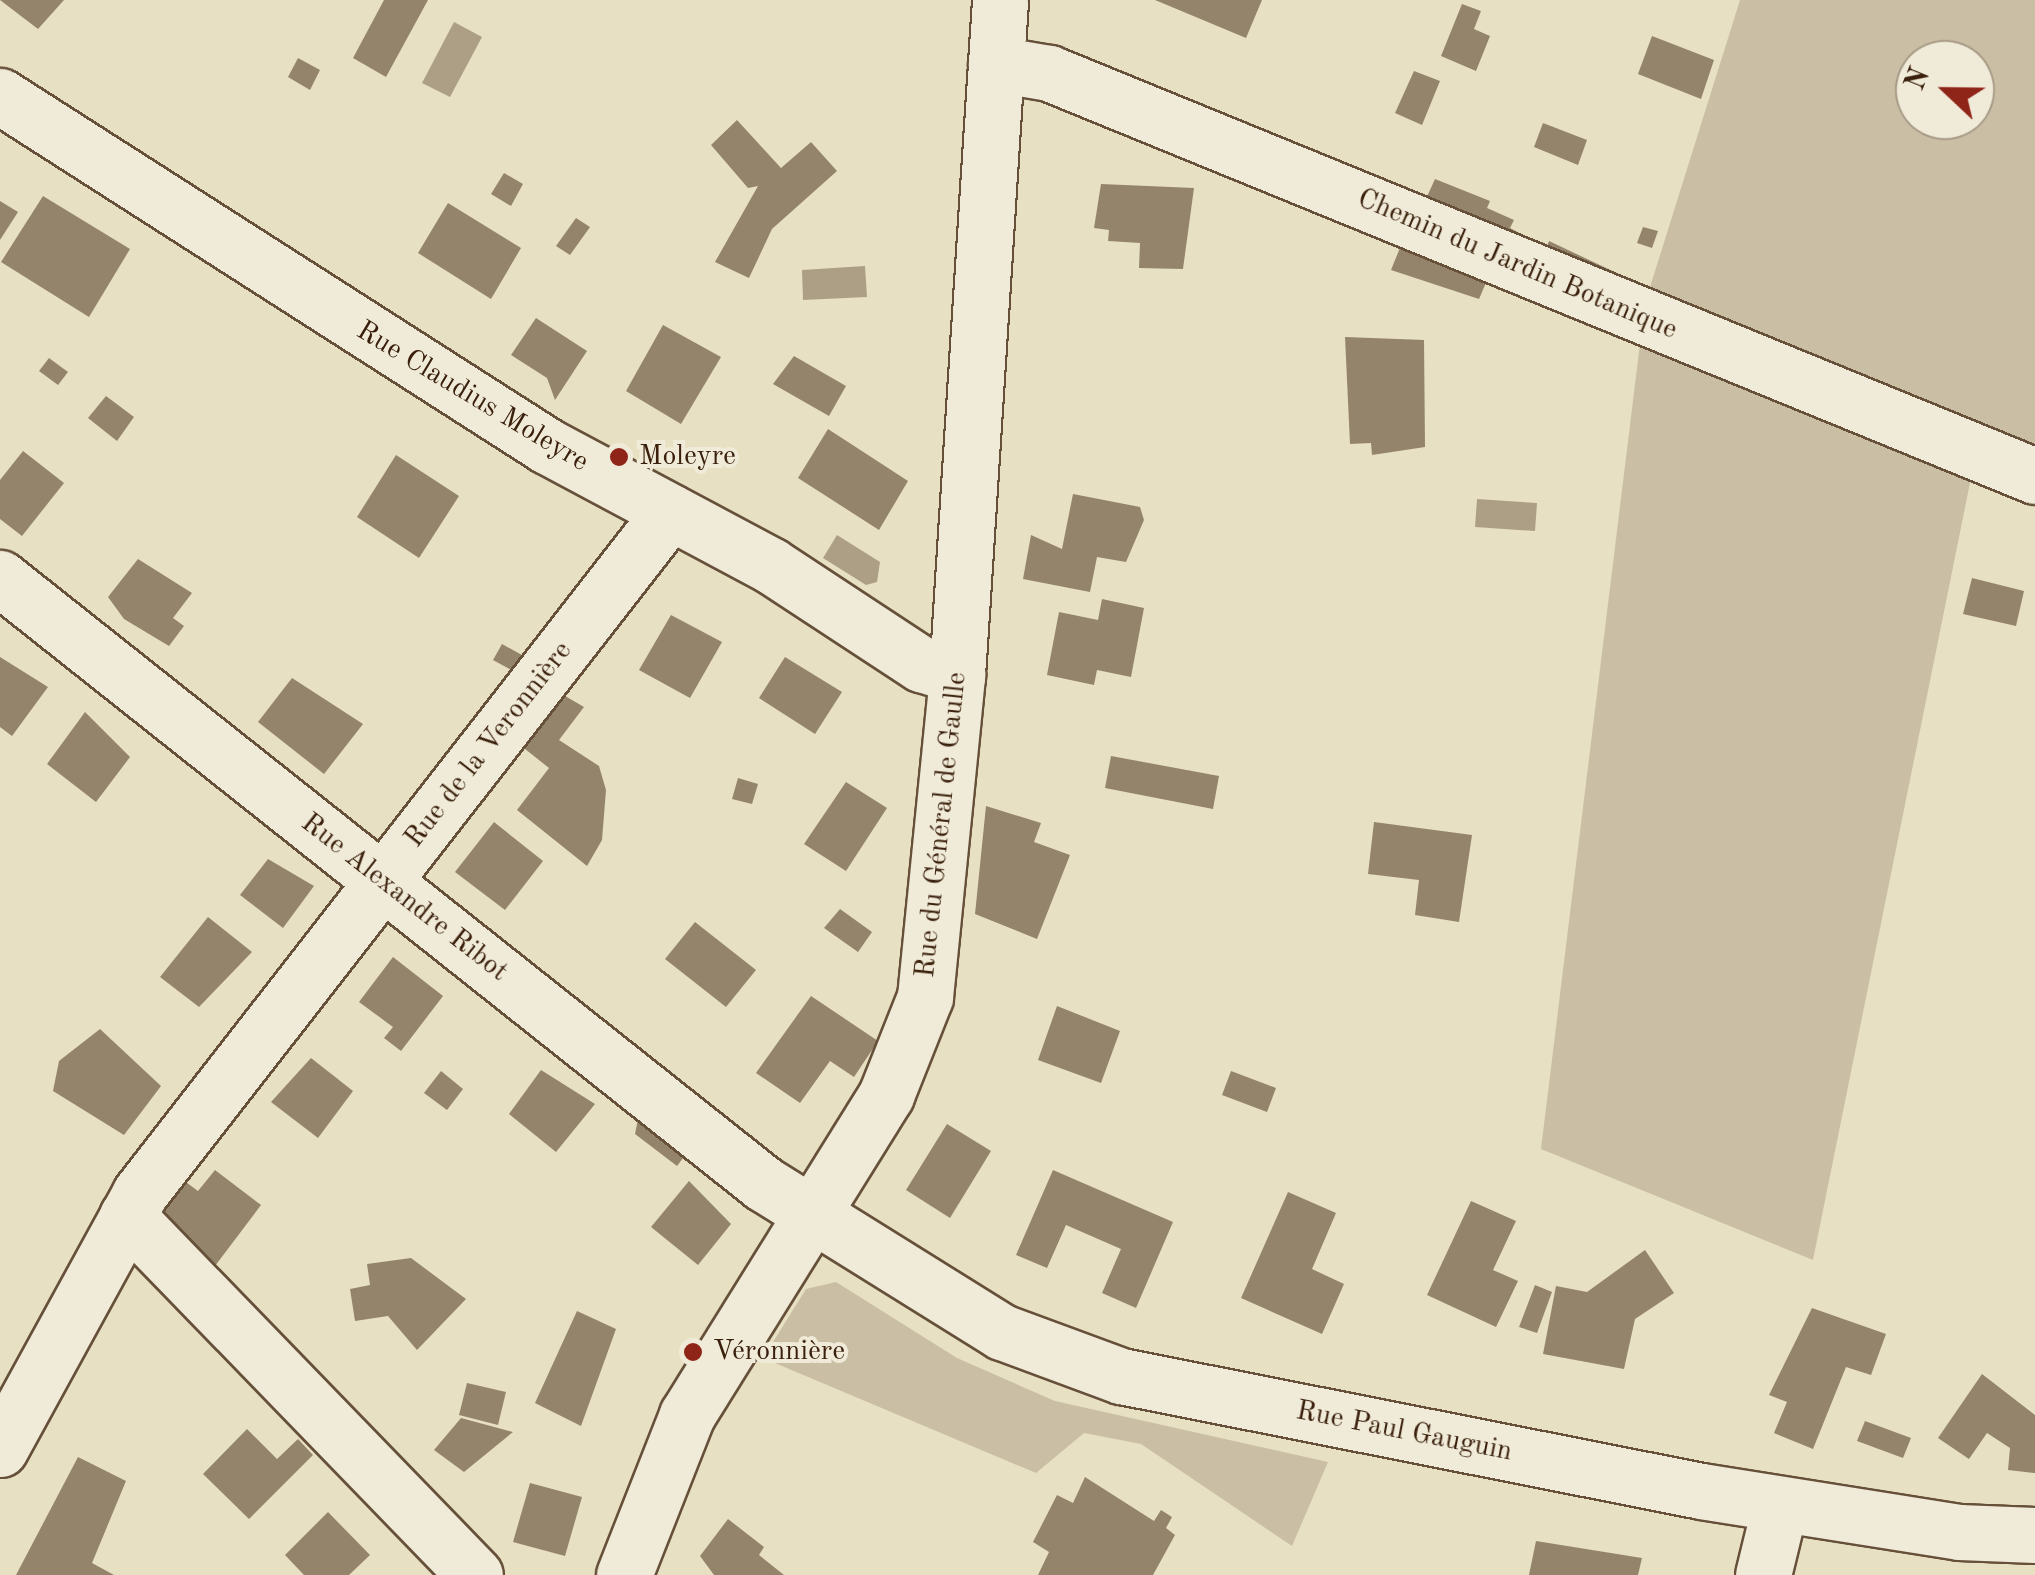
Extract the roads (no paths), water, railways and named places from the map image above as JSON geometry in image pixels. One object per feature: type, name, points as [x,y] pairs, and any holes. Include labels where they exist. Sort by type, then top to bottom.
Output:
[{"type":"street","name":"Rue du Général de Gaulle","points":[[624,1575],[687,1415],[894,1080],[925,998],[957,675],[1000,0]]},
{"type":"street","name":"Chemin du Jardin Botanique","points":[[996,64],[1049,73],[2035,476]]},
{"type":"street","name":"Rue Claudius Moleyre","points":[[0,96],[530,436],[670,512],[921,664],[957,675]]},
{"type":"street","name":"Rue de la Veronnière","points":[[0,1449],[127,1216],[670,512]]},
{"type":"street","name":"Rue Alexandre Ribot","points":[[0,578],[809,1216]]},
{"type":"street","points":[[127,1216],[475,1575]]},
{"type":"street","name":"Rue Paul Gauguin","points":[[809,1216],[971,1316],[1121,1376],[1780,1505],[2035,1535]]},
{"type":"street","points":[[1762,1575],[1780,1505]]},
{"type":"place","name":"Moleyre","points":[[619,457]]},
{"type":"place","name":"Véronnière","points":[[693,1352]]}]
